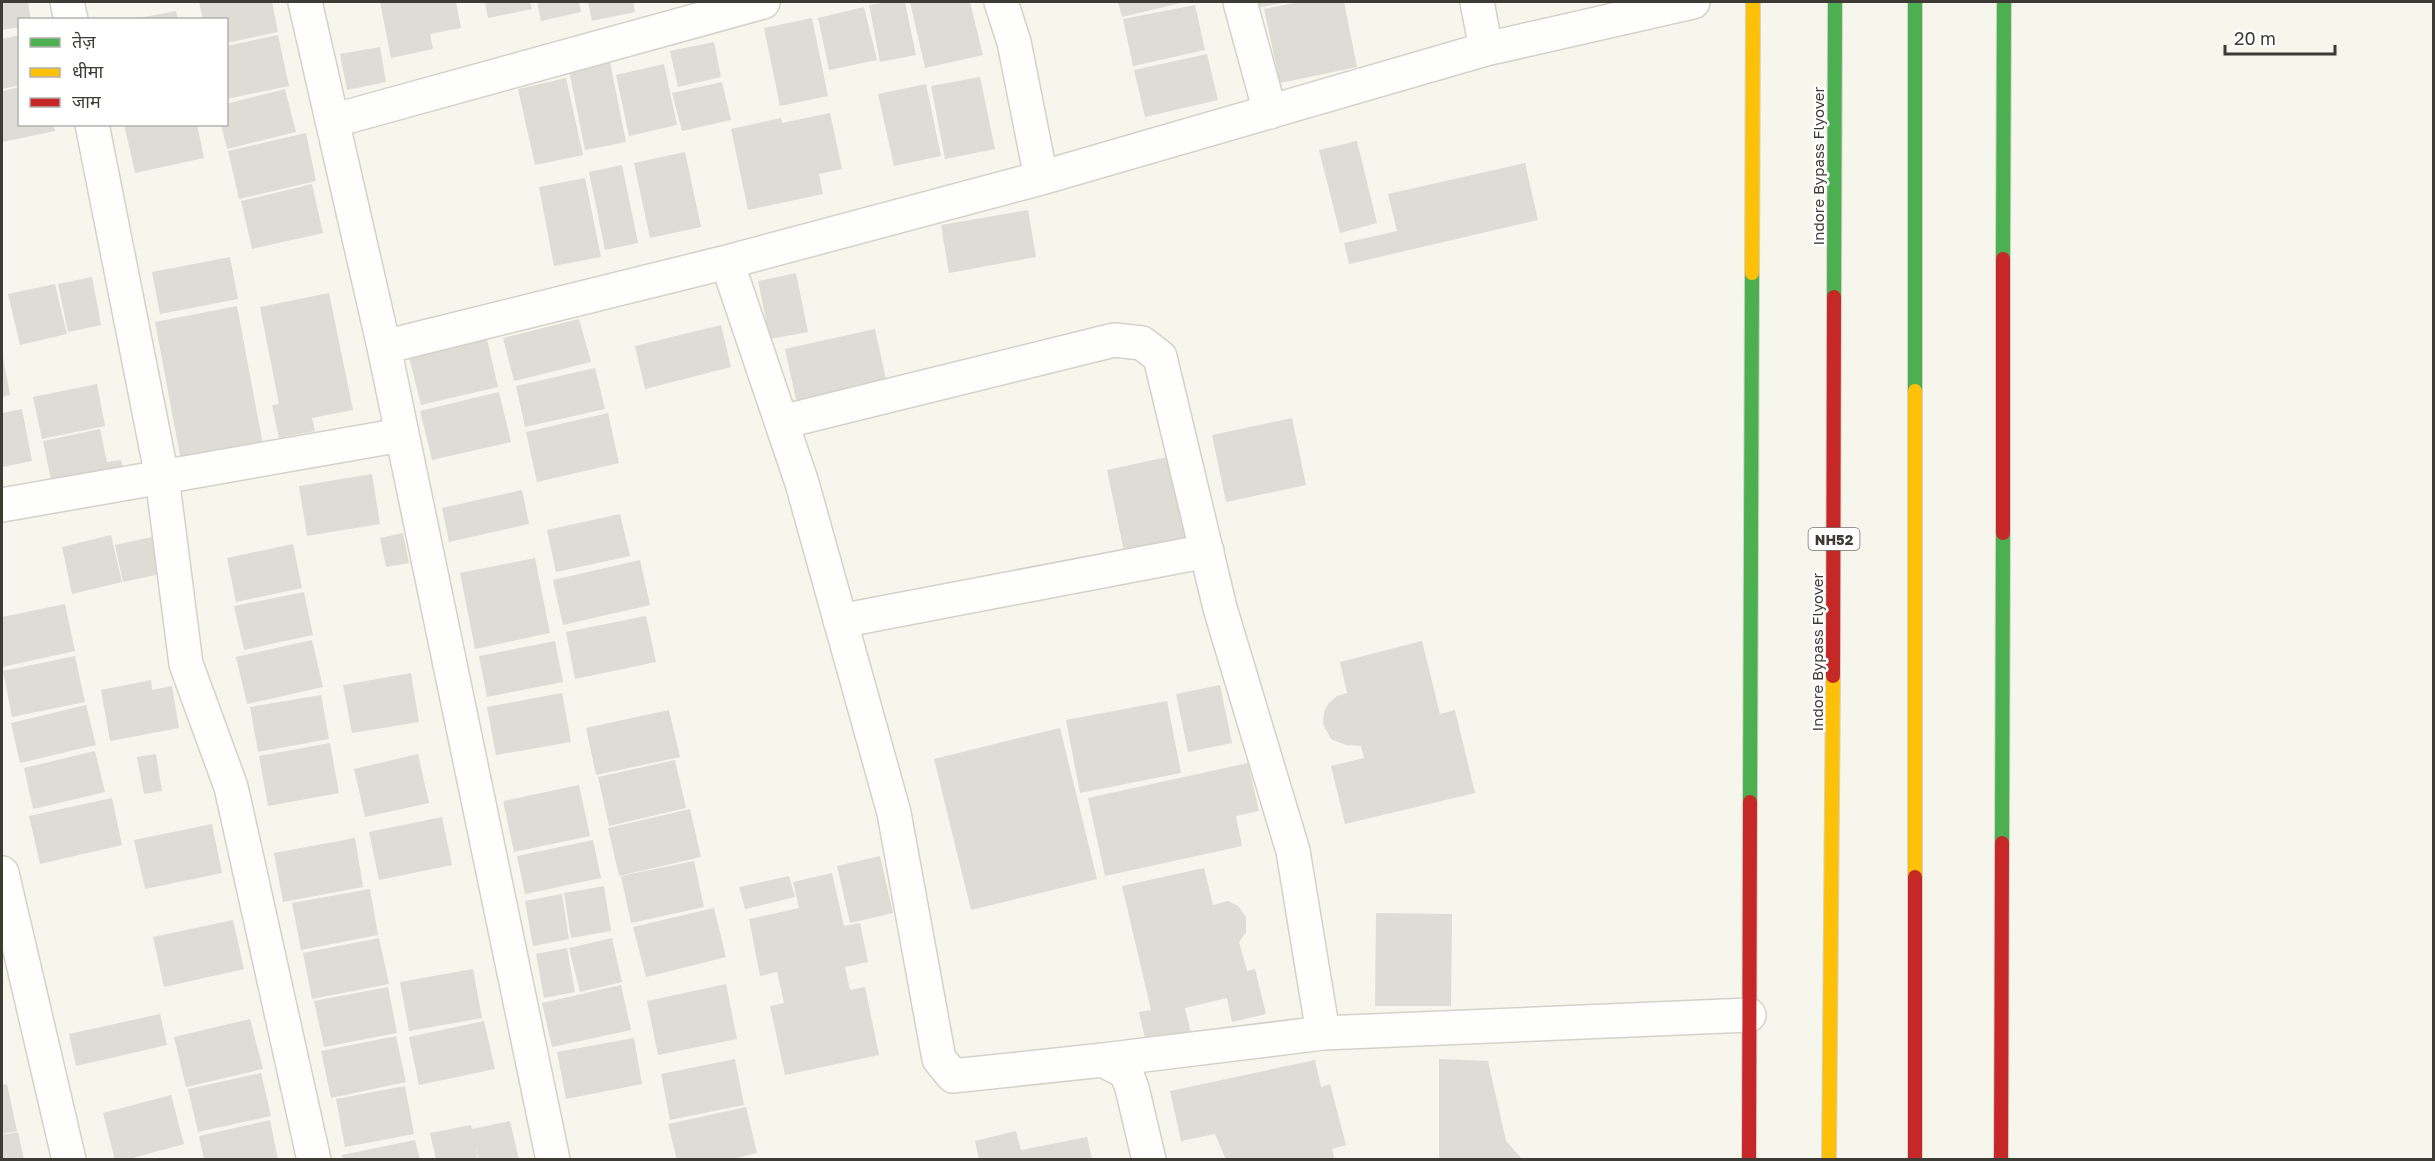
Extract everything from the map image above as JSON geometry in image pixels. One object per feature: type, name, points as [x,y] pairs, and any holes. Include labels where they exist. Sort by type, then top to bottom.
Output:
[{"type":"main road","points":[[1749,1160],[1753,2]]},
{"type":"main road","name":"Indore Bypass Flyover","points":[[1829,1160],[1833,844],[1835,2]]},
{"type":"main road","points":[[1915,2],[1915,1160]]},
{"type":"main road","points":[[2001,1160],[2004,2]]},
{"type":"street","points":[[67,2],[71,18]]},
{"type":"street","points":[[305,2],[384,347],[553,1160]]},
{"type":"street","points":[[332,121],[763,2]]},
{"type":"street","points":[[1001,2],[1014,42],[1041,178]]},
{"type":"street","points":[[1240,2],[1270,112]]},
{"type":"street","points":[[1477,2],[1486,49]]},
{"type":"street","points":[[384,347],[727,262],[1041,178],[1486,49],[1693,2]]},
{"type":"street","points":[[92,126],[162,477],[186,664],[231,787],[314,1160]]},
{"type":"street","points":[[727,262],[802,483],[894,813],[939,1059],[953,1076],[1323,1033],[1749,1015]]},
{"type":"street","points":[[782,422],[1114,340],[1142,343],[1160,357],[1220,608],[1293,852],[1323,1033]]},
{"type":"street","points":[[2,505],[401,435]]},
{"type":"street","points":[[840,621],[1207,551]]},
{"type":"street","points":[[2,873],[69,1160]]},
{"type":"street","points":[[1103,1060],[1126,1072],[1149,1160]]},
{"type":"building","points":[[2,2],[28,2],[31,18],[18,18],[18,27],[2,30]]},
{"type":"building","points":[[199,2],[272,2],[278,32],[228,43],[228,18],[203,18]]},
{"type":"building","points":[[380,2],[456,2],[461,28],[430,34],[433,49],[391,58]]},
{"type":"building","points":[[485,2],[530,2],[532,9],[488,18]]},
{"type":"building","points":[[537,2],[579,2],[581,12],[541,21]]},
{"type":"building","points":[[588,2],[633,2],[635,12],[592,21]]},
{"type":"building","points":[[905,2],[916,55],[880,62],[869,5]]},
{"type":"building","points":[[910,2],[970,2],[983,55],[925,68]]},
{"type":"building","points":[[1118,2],[1185,2],[1122,17]]},
{"type":"building","points":[[1255,2],[1282,2],[1282,3],[1257,8]]},
{"type":"building","points":[[1299,2],[1344,2],[1357,67],[1280,83],[1264,9]]},
{"type":"building","points":[[1195,5],[1205,50],[1133,66],[1123,19]]},
{"type":"building","points":[[864,7],[877,60],[829,70],[818,18]]},
{"type":"building","points":[[176,11],[178,18],[139,18]]},
{"type":"building","points":[[812,18],[828,96],[780,106],[764,28]]},
{"type":"building","points":[[18,35],[18,85],[2,89],[2,39]]},
{"type":"building","points":[[278,35],[289,86],[228,99],[228,46]]},
{"type":"building","points":[[714,42],[721,77],[678,87],[670,51]]},
{"type":"building","points":[[380,47],[386,82],[347,90],[340,54]]},
{"type":"building","points":[[1207,54],[1218,100],[1145,117],[1134,70]]},
{"type":"building","points":[[610,62],[626,142],[585,150],[569,70]]},
{"type":"building","points":[[664,64],[677,125],[629,136],[616,75]]},
{"type":"building","points":[[980,77],[995,149],[945,159],[931,86]]},
{"type":"building","points":[[566,78],[583,155],[535,165],[518,89]]},
{"type":"building","points":[[722,82],[731,120],[682,131],[672,93]]},
{"type":"building","points":[[926,84],[941,156],[894,166],[878,94]]},
{"type":"building","points":[[18,87],[18,126],[54,126],[55,131],[2,142],[2,91]]},
{"type":"building","points":[[285,89],[296,132],[227,149],[221,126],[228,126],[228,103]]},
{"type":"building","points":[[830,113],[842,169],[819,174],[823,194],[748,210],[731,129],[781,118],[782,123]]},
{"type":"building","points":[[124,126],[197,126],[204,158],[135,173]]},
{"type":"building","points":[[306,133],[316,181],[239,199],[228,151]]},
{"type":"building","points":[[1357,141],[1377,223],[1340,233],[1319,150]]},
{"type":"building","points":[[685,152],[701,227],[650,238],[634,163]]},
{"type":"building","points":[[1525,163],[1538,220],[1349,264],[1344,243],[1397,231],[1388,194]]},
{"type":"building","points":[[622,165],[638,243],[605,250],[589,172]]},
{"type":"building","points":[[585,178],[601,257],[554,266],[539,187]]},
{"type":"building","points":[[312,184],[323,233],[252,249],[241,201]]},
{"type":"building","points":[[1028,210],[1036,257],[949,273],[941,225]]},
{"type":"building","points":[[230,257],[238,299],[160,314],[152,272]]},
{"type":"building","points":[[796,273],[808,332],[770,339],[758,281]]},
{"type":"building","points":[[92,277],[101,325],[68,332],[58,284]]},
{"type":"building","points":[[55,284],[67,334],[20,345],[8,294]]},
{"type":"building","points":[[329,293],[353,410],[312,418],[315,431],[279,438],[272,405],[279,404],[260,307]]},
{"type":"building","points":[[237,306],[263,445],[181,461],[155,322]]},
{"type":"building","points":[[579,319],[591,362],[514,381],[503,338]]},
{"type":"building","points":[[721,325],[731,367],[645,389],[635,346]]},
{"type":"building","points":[[875,329],[887,384],[797,404],[785,349]]},
{"type":"building","points":[[487,339],[498,387],[421,405],[409,357]]},
{"type":"building","points":[[2,357],[10,395],[2,397]]},
{"type":"building","points":[[595,368],[605,409],[525,427],[516,386]]},
{"type":"building","points":[[97,384],[105,426],[42,439],[33,397]]},
{"type":"building","points":[[499,392],[511,442],[432,460],[420,411]]},
{"type":"building","points":[[22,409],[32,461],[2,467],[2,413]]},
{"type":"building","points":[[608,413],[619,463],[537,482],[526,432]]},
{"type":"building","points":[[1292,418],[1306,485],[1226,502],[1212,435]]},
{"type":"building","points":[[100,429],[107,462],[121,460],[124,475],[53,490],[43,441]]},
{"type":"building","points":[[1172,456],[1190,542],[1125,556],[1107,470]]},
{"type":"building","points":[[372,474],[380,524],[307,536],[299,486]]},
{"type":"building","points":[[522,490],[529,524],[449,542],[442,508]]},
{"type":"building","points":[[620,514],[630,556],[556,572],[547,530]]},
{"type":"building","points":[[403,533],[409,563],[386,567],[380,538]]},
{"type":"building","points":[[111,535],[122,582],[72,594],[62,547]]},
{"type":"building","points":[[152,537],[160,574],[123,582],[115,545]]},
{"type":"building","points":[[293,544],[302,588],[236,602],[227,558]]},
{"type":"building","points":[[535,558],[550,633],[475,649],[460,573]]},
{"type":"building","points":[[640,560],[650,605],[563,625],[553,580]]},
{"type":"building","points":[[304,592],[313,635],[244,650],[234,606]]},
{"type":"building","points":[[65,604],[75,651],[2,667],[2,617]]},
{"type":"building","points":[[646,616],[656,662],[575,679],[566,632]]},
{"type":"building","points":[[312,640],[323,687],[247,704],[236,657]]},
{"type":"building","points":[[555,641],[563,682],[487,697],[479,656]]},
{"type":"building","points":[[1422,641],[1440,714],[1455,710],[1475,793],[1345,824],[1331,766],[1364,758],[1361,746],[1346,745],[1331,739],[1323,724],[1324,712],[1329,703],[1337,696],[1347,693],[1340,662]]},
{"type":"building","points":[[75,656],[85,702],[12,717],[3,671]]},
{"type":"building","points":[[411,673],[419,722],[352,733],[343,685]]},
{"type":"building","points":[[151,680],[152,690],[172,686],[179,728],[110,741],[101,690]]},
{"type":"building","points":[[1220,685],[1232,743],[1188,752],[1176,694]]},
{"type":"building","points":[[562,693],[571,742],[496,755],[487,707]]},
{"type":"building","points":[[321,695],[329,739],[258,752],[250,707]]},
{"type":"building","points":[[1167,701],[1181,773],[1080,793],[1066,720]]},
{"type":"building","points":[[86,705],[96,745],[20,763],[11,723]]},
{"type":"building","points":[[669,710],[680,757],[596,775],[586,728]]},
{"type":"building","points":[[1060,728],[1097,879],[971,910],[934,759]]},
{"type":"building","points":[[330,743],[339,793],[268,806],[259,756]]},
{"type":"building","points":[[95,751],[105,792],[33,809],[24,768]]},
{"type":"building","points":[[156,754],[162,791],[144,794],[137,757]]},
{"type":"building","points":[[418,754],[429,803],[365,817],[354,769]]},
{"type":"building","points":[[675,760],[686,808],[609,826],[598,777]]},
{"type":"building","points":[[1248,763],[1259,811],[1236,816],[1242,846],[1105,876],[1088,798]]},
{"type":"building","points":[[579,785],[590,836],[514,852],[503,801]]},
{"type":"building","points":[[112,798],[122,845],[40,864],[29,816]]},
{"type":"building","points":[[690,809],[701,857],[619,876],[608,828]]},
{"type":"building","points":[[442,817],[452,865],[379,880],[369,832]]},
{"type":"building","points":[[212,824],[222,873],[145,889],[134,840]]},
{"type":"building","points":[[355,838],[363,887],[283,902],[274,853]]},
{"type":"building","points":[[593,840],[601,878],[525,894],[517,856]]},
{"type":"building","points":[[880,856],[893,913],[850,923],[837,866]]},
{"type":"building","points":[[694,861],[704,907],[631,923],[621,876]]},
{"type":"building","points":[[1204,868],[1213,905],[1228,901],[1238,906],[1246,917],[1246,932],[1239,942],[1247,971],[1255,969],[1266,1014],[1232,1022],[1227,998],[1185,1008],[1192,1037],[1147,1047],[1139,1012],[1151,1010],[1122,886]]},
{"type":"building","points":[[832,873],[844,926],[860,923],[868,962],[845,967],[850,990],[865,987],[879,1055],[785,1075],[770,1006],[784,1003],[777,972],[760,976],[749,919],[799,908],[793,882]]},
{"type":"building","points":[[789,876],[795,897],[745,909],[739,887]]},
{"type":"building","points":[[604,886],[611,931],[571,938],[564,893]]},
{"type":"building","points":[[370,889],[378,935],[301,950],[292,903]]},
{"type":"building","points":[[562,894],[569,939],[533,946],[525,901]]},
{"type":"building","points":[[714,908],[726,957],[646,977],[633,927]]},
{"type":"building","points":[[1376,913],[1452,914],[1451,1006],[1375,1006]]},
{"type":"building","points":[[233,920],[244,969],[164,987],[153,937]]},
{"type":"building","points":[[379,938],[389,984],[312,999],[303,953]]},
{"type":"building","points":[[612,938],[622,982],[580,992],[569,948]]},
{"type":"building","points":[[567,948],[575,992],[544,998],[536,954]]},
{"type":"building","points":[[473,969],[482,1018],[409,1031],[400,982]]},
{"type":"building","points":[[726,984],[737,1039],[658,1055],[647,1001]]},
{"type":"building","points":[[621,985],[631,1030],[552,1047],[542,1003]]},
{"type":"building","points":[[388,987],[397,1033],[324,1047],[314,1001]]},
{"type":"building","points":[[160,1014],[167,1045],[76,1066],[69,1034]]},
{"type":"building","points":[[250,1019],[263,1069],[186,1087],[174,1037]]},
{"type":"building","points":[[484,1021],[495,1069],[419,1085],[409,1037]]},
{"type":"building","points":[[396,1036],[406,1082],[331,1098],[321,1051]]},
{"type":"building","points":[[634,1038],[642,1084],[566,1099],[557,1052]]},
{"type":"building","points":[[735,1059],[744,1105],[670,1120],[661,1074]]},
{"type":"building","points":[[1439,1059],[1488,1061],[1506,1141],[1523,1160],[1439,1160]]},
{"type":"building","points":[[1315,1060],[1321,1087],[1330,1084],[1346,1145],[1332,1149],[1335,1160],[1226,1160],[1215,1134],[1181,1141],[1170,1091]]},
{"type":"building","points":[[261,1073],[271,1116],[198,1132],[188,1089]]},
{"type":"building","points":[[7,1084],[17,1131],[2,1134],[2,1085]]},
{"type":"building","points":[[405,1086],[414,1134],[345,1147],[336,1099]]},
{"type":"building","points":[[171,1095],[184,1144],[126,1160],[115,1160],[103,1113]]},
{"type":"building","points":[[746,1107],[757,1153],[729,1160],[677,1160],[668,1124]]},
{"type":"building","points":[[270,1120],[278,1160],[204,1160],[199,1136]]},
{"type":"building","points":[[510,1121],[519,1160],[479,1160],[476,1146],[478,1160],[436,1160],[430,1133],[471,1125],[472,1129]]},
{"type":"building","points":[[1016,1131],[1021,1150],[1087,1137],[1092,1160],[979,1160],[975,1141]]},
{"type":"building","points":[[18,1132],[24,1160],[2,1160],[2,1135]]},
{"type":"building","points":[[415,1140],[420,1160],[343,1160],[342,1155]]},
{"type":"traffic: fast","points":[[1834,297],[1835,2]]},
{"type":"traffic: fast","points":[[1915,2],[1915,391]]},
{"type":"traffic: fast","points":[[2003,259],[2004,2]]},
{"type":"traffic: fast","points":[[1750,802],[1752,273]]},
{"type":"traffic: fast","points":[[2002,843],[2003,533]]},
{"type":"traffic: slow","points":[[1752,273],[1753,2]]},
{"type":"traffic: slow","points":[[1915,391],[1915,877]]},
{"type":"traffic: slow","points":[[1829,1160],[1833,676]]},
{"type":"traffic: jam","points":[[2003,259],[2003,533]]},
{"type":"traffic: jam","points":[[1833,676],[1834,297]]},
{"type":"traffic: jam","points":[[1749,1160],[1750,802]]},
{"type":"traffic: jam","points":[[2001,1160],[2002,843]]},
{"type":"traffic: jam","points":[[1915,877],[1915,1160]]}]
